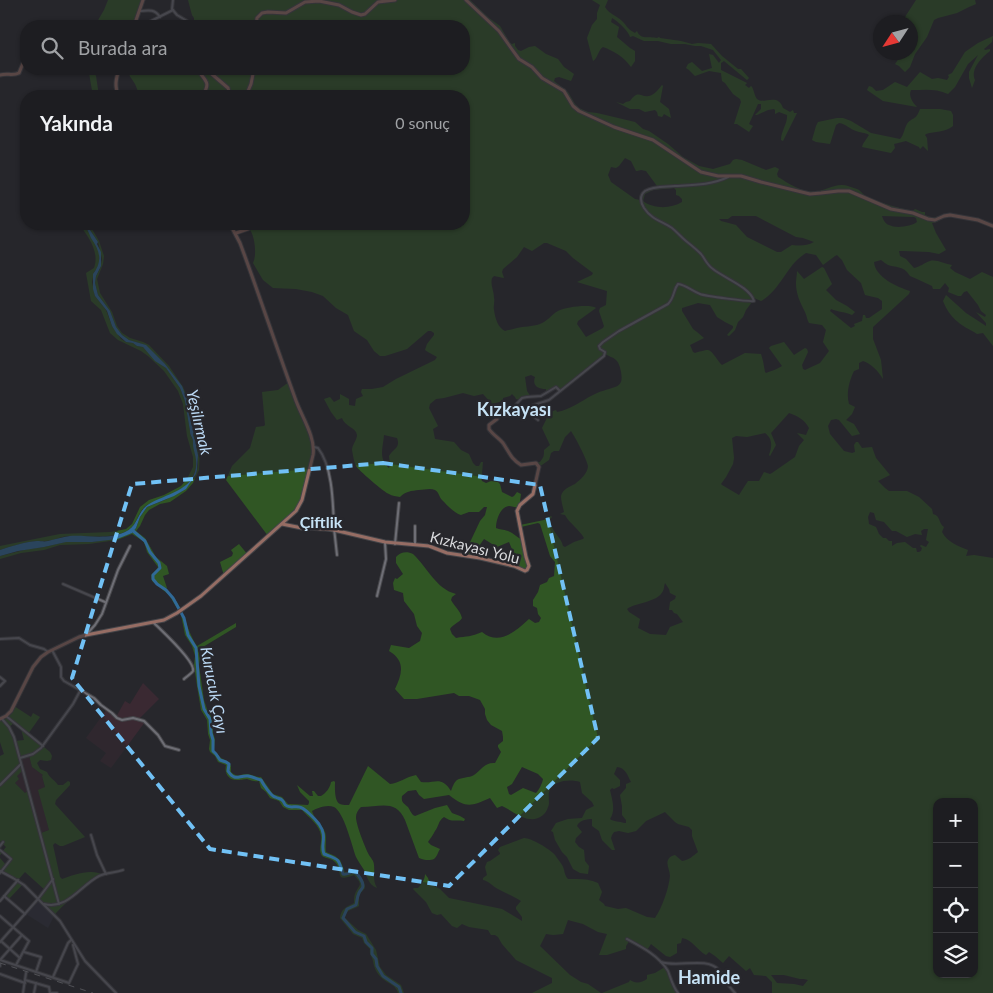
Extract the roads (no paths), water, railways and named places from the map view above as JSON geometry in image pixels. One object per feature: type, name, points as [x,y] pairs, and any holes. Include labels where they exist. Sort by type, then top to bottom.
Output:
[{"type":"street","points":[[136,20],[143,0]]},
{"type":"street","points":[[173,0],[171,8],[186,20]]},
{"type":"street","points":[[257,20],[262,13],[286,13],[308,2],[324,1],[361,15],[365,14],[378,2],[395,0]]},
{"type":"street","points":[[466,0],[499,31],[519,59],[532,67],[542,78],[562,90],[573,106],[579,111],[614,127],[654,140],[701,172],[715,176],[742,176],[810,194],[838,190],[849,191],[891,209],[912,213],[931,220],[950,215],[978,220],[993,226]]},
{"type":"street","points":[[139,12],[151,10],[160,17]]},
{"type":"street","points":[[154,20],[173,10]]},
{"type":"street","points":[[0,75],[15,75],[20,71]]},
{"type":"street","points":[[116,90],[115,83],[117,75]]},
{"type":"street","points":[[201,75],[207,84],[206,90]]},
{"type":"street","points":[[213,75],[228,90]]},
{"type":"street","points":[[248,90],[253,75]]},
{"type":"street","points":[[510,411],[522,410],[549,400],[604,356],[605,352],[600,347],[601,344],[618,331],[665,306],[673,298],[678,284],[706,296],[754,301],[739,285],[710,267],[702,255],[671,227],[650,216],[641,202],[644,192],[649,190],[703,184],[726,179],[730,176]]},
{"type":"street","points":[[3,718],[13,709],[33,667],[50,651],[79,637],[164,620],[178,613],[201,596],[282,524],[301,504],[314,447],[234,230]]},
{"type":"street","points":[[236,233],[243,230]]},
{"type":"street","points":[[497,418],[510,411],[524,398],[541,396],[556,387],[560,391]]},
{"type":"street","points":[[522,410],[527,411],[538,420]]},
{"type":"street","name":"Kızkayası Yolu","points":[[282,524],[302,528],[334,530],[395,544],[429,546],[447,553],[480,558],[514,566],[525,571],[528,569],[528,564],[517,511],[520,505],[533,494],[539,467],[536,463],[520,465],[512,457],[489,429],[489,425],[497,418]]},
{"type":"street","points":[[314,447],[323,455],[328,472],[337,555]]},
{"type":"street","points":[[395,544],[399,503]]},
{"type":"street","points":[[414,526],[414,545]]},
{"type":"street","points":[[376,596],[386,559],[385,542]]},
{"type":"street","points":[[86,635],[100,617],[118,570],[130,546]]},
{"type":"street","points":[[62,584],[105,602]]},
{"type":"street","points":[[154,622],[181,650],[192,666],[192,672],[184,679]]},
{"type":"street","points":[[0,640],[21,639],[31,645],[50,651],[61,667],[61,677],[63,680],[94,698],[119,719],[133,718],[145,722],[158,735],[165,746],[179,750]]},
{"type":"street","points":[[0,677],[5,681],[0,686]]},
{"type":"street","points":[[20,758],[35,753],[43,746],[80,691]]},
{"type":"street","points":[[3,718],[43,746]]},
{"type":"street","points":[[3,718],[12,732],[22,764],[59,904]]},
{"type":"street","points":[[0,785],[22,764]]},
{"type":"street","points":[[91,834],[98,858],[106,874]]},
{"type":"street","points":[[0,846],[3,842]]},
{"type":"street","points":[[0,850],[11,860],[0,872],[18,880],[60,921],[87,962],[116,993]]},
{"type":"street","points":[[42,903],[50,906],[59,904],[69,899],[95,879],[123,870]]},
{"type":"street","points":[[20,958],[0,941],[38,900],[53,879]]},
{"type":"street","points":[[0,901],[18,880]]},
{"type":"street","points":[[4,896],[25,914]]},
{"type":"street","points":[[0,916],[28,941],[16,965]]},
{"type":"street","points":[[22,935],[0,960],[69,983],[78,964],[73,943]]},
{"type":"street","points":[[627,939],[646,950],[661,962],[678,993]]},
{"type":"street","points":[[53,978],[71,940]]},
{"type":"street","points":[[23,952],[40,957],[36,972]]},
{"type":"street","points":[[661,962],[672,965],[708,963],[719,970],[735,993]]},
{"type":"street","points":[[23,993],[26,973]]},
{"type":"street","points":[[0,974],[49,987],[50,993],[57,993]]},
{"type":"street","points":[[34,993],[36,983]]},
{"type":"water","points":[[87,230],[90,230],[98,242],[97,244],[101,252],[101,266],[95,283],[98,295],[110,311],[116,327],[129,340],[146,345],[165,364],[182,386],[188,402],[194,431],[193,435],[197,445],[196,474],[186,489],[147,507],[132,533],[117,539],[92,542],[66,542],[0,556],[0,550],[27,542],[47,541],[70,536],[112,536],[125,532],[133,526],[145,507],[184,487],[194,475],[196,460],[193,441],[190,434],[185,401],[180,388],[166,368],[155,361],[143,347],[126,342],[117,334],[112,326],[107,311],[95,296],[93,289],[93,274],[98,265],[99,256],[97,247]]},
{"type":"waterway","name":"Kurucuk Çayı","points":[[132,530],[145,541],[150,552],[159,563],[160,568],[153,575],[153,579],[173,598],[184,618],[188,635],[196,648],[199,686],[204,709],[210,719],[213,751],[220,760],[229,764],[228,771],[230,774],[235,777],[248,776],[261,780],[273,796],[281,799],[287,806],[304,809],[319,824],[323,833],[324,854],[338,860],[343,874],[356,873],[363,884],[356,905],[347,909],[343,918],[355,932],[364,936],[366,942],[372,948],[372,954],[383,976],[399,987],[401,993]]},
{"type":"railway","points":[[0,963],[93,993]]},
{"type":"district","name":"Kızkayası","points":[[514,409]]},
{"type":"district","name":"Çiftlik","points":[[321,521]]},
{"type":"district","name":"Hamide","points":[[709,977]]},
{"type":"water label","name":"Yeşilırmak","points":[[200,422]]}]
